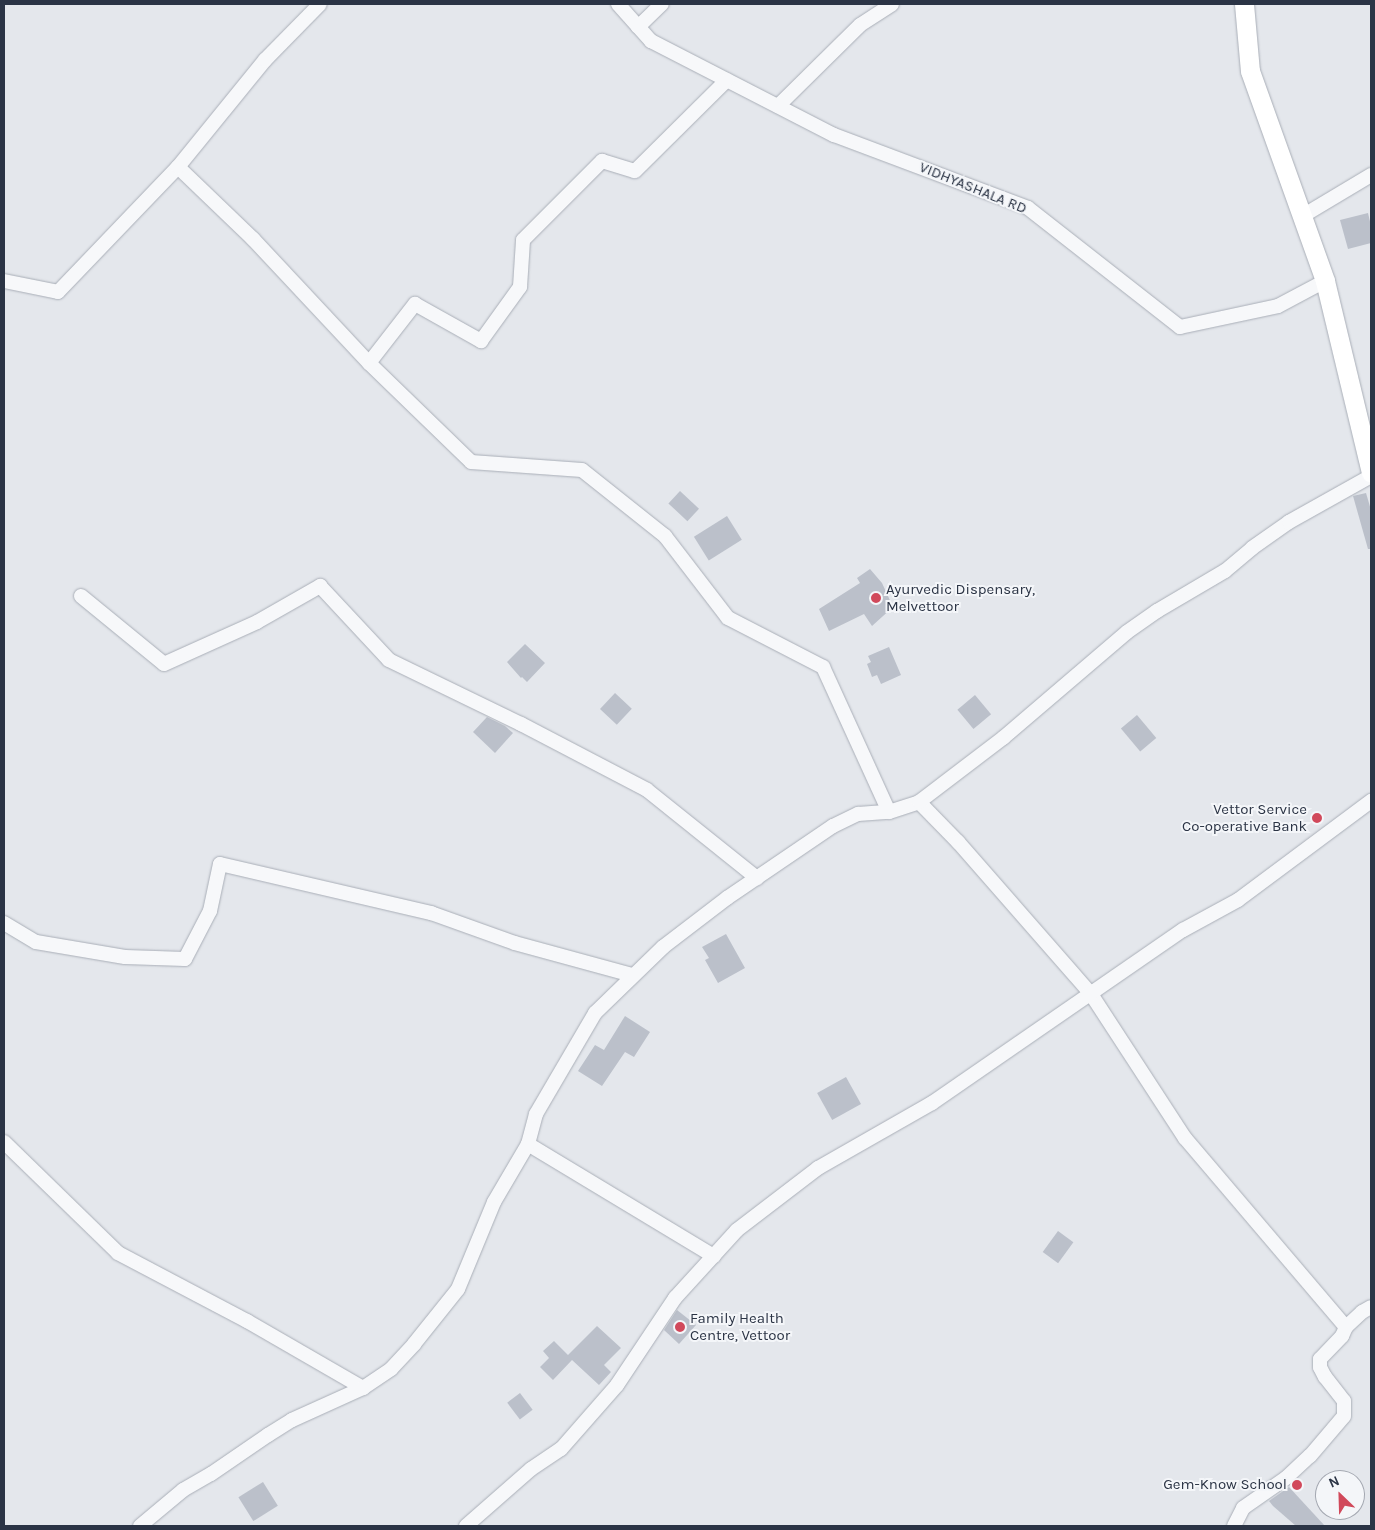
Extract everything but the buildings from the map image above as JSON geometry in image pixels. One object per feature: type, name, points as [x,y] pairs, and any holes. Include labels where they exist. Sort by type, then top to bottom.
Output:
[{"type":"main road","points":[[1244,4],[1250,71],[1325,281],[1371,474]]},
{"type":"street","points":[[4,281],[58,292],[178,167],[264,60],[320,4]]},
{"type":"street","name":"VIDHYASHALA RD","points":[[618,4],[651,41],[834,135],[1028,208],[1180,327],[1278,306],[1325,281]]},
{"type":"street","points":[[638,27],[662,4]]},
{"type":"street","points":[[778,106],[860,26],[892,4]]},
{"type":"street","points":[[369,363],[415,304],[481,341],[520,287],[523,240],[602,161],[636,171],[727,80]]},
{"type":"street","points":[[178,167],[253,239],[369,363],[471,462],[582,470],[665,536],[728,618],[823,667],[889,812]]},
{"type":"street","points":[[1301,217],[1371,175]]},
{"type":"street","points":[[140,1526],[183,1490],[211,1474],[292,1420],[362,1388],[391,1369],[414,1344],[458,1289],[494,1202],[528,1144],[536,1114],[595,1013],[632,975],[685,930],[833,826],[858,814],[889,812],[919,802],[1003,738],[1127,632],[1157,611],[1225,570],[1289,522],[1371,474]]},
{"type":"street","points":[[81,596],[164,664],[257,622],[320,586],[389,660],[521,724],[647,790],[757,878]]},
{"type":"street","points":[[466,1526],[531,1469],[560,1449],[617,1385],[675,1298],[737,1230],[818,1168],[932,1103],[1183,930],[1238,900],[1371,801]]},
{"type":"street","points":[[919,802],[958,842],[1091,994],[1185,1138],[1346,1327]]},
{"type":"street","points":[[4,923],[36,942],[125,957],[185,959],[210,911],[220,864],[431,913],[515,943],[632,975]]},
{"type":"street","points":[[4,1142],[118,1253],[247,1321],[362,1388]]},
{"type":"street","points":[[528,1144],[714,1256]]},
{"type":"street","points":[[1234,1526],[1243,1508],[1286,1478],[1310,1456],[1344,1416],[1344,1401],[1320,1367],[1320,1359],[1342,1336],[1346,1327],[1362,1312],[1371,1307]]},
{"type":"place","name":"Ayurvedic Dispensary, Melvettoor","points":[[876,598]]},
{"type":"place","name":"Vettor Service Co-operative Bank","points":[[1317,818]]},
{"type":"place","name":"Family Health Centre, Vettoor","points":[[680,1327]]},
{"type":"place","name":"Gem-Know School","points":[[1297,1485]]}]
